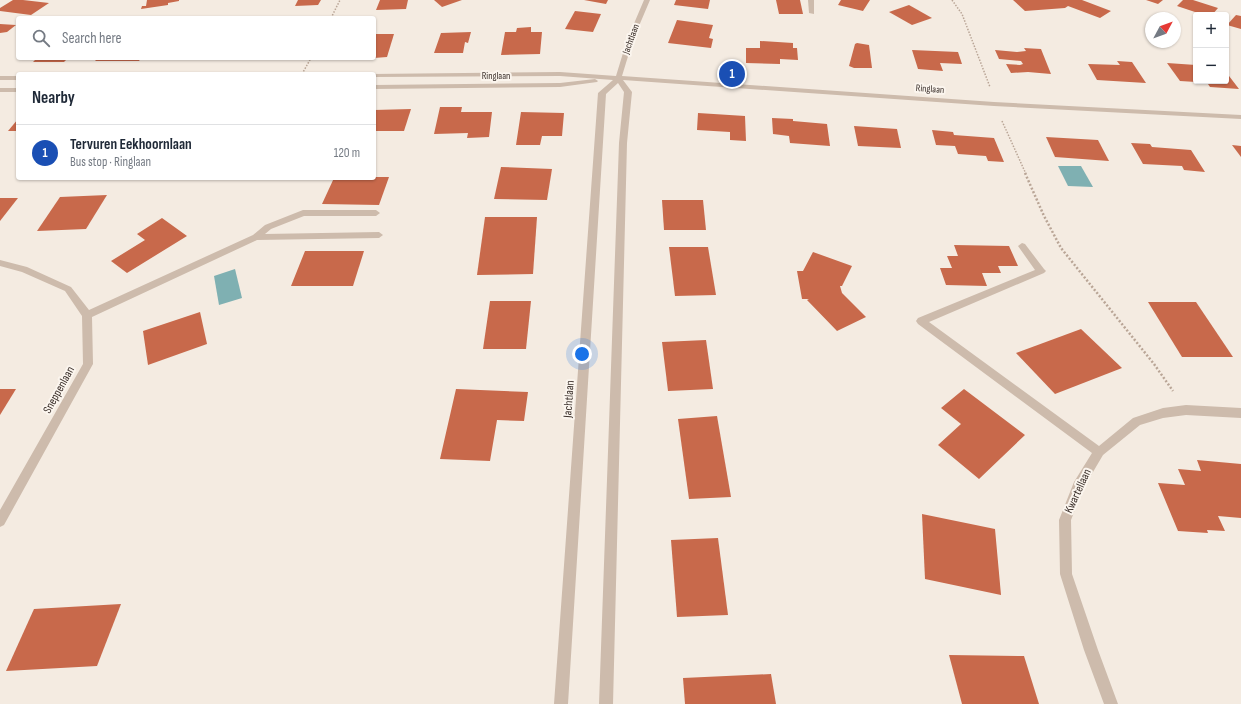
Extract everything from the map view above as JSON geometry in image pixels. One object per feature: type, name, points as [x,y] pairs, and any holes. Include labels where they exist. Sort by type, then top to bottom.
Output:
[{"type":"street","name":"Jachtlaan","points":[[561,704],[602,93],[618,79],[630,40],[647,0]]},
{"type":"street","points":[[811,0],[812,12]]},
{"type":"street","name":"Ringlaan","points":[[376,75],[560,74],[994,104],[1241,117]]},
{"type":"street","points":[[0,78],[16,78]]},
{"type":"street","name":"Ringlaan","points":[[376,87],[560,85],[618,79]]},
{"type":"street","points":[[606,704],[623,143],[628,92],[618,79]]},
{"type":"street","points":[[0,90],[16,90]]},
{"type":"street","points":[[0,262],[24,268],[68,289],[87,315],[256,238],[268,227],[303,214],[376,213]]},
{"type":"street","points":[[256,238],[379,235]]},
{"type":"street","points":[[1022,246],[1041,271],[921,321],[1099,452]]},
{"type":"street","name":"Sneppenlaan","points":[[0,521],[88,364],[87,315]]},
{"type":"street","name":"Kwartellaan","points":[[1111,704],[1091,650],[1066,574],[1065,520],[1078,486],[1099,452],[1137,421],[1163,413],[1186,410],[1241,413]]},
{"type":"path","points":[[332,16],[340,0]]},
{"type":"path","points":[[952,0],[962,14],[988,79],[994,104],[1044,216],[1061,248],[1154,364],[1186,410]]},
{"type":"path","points":[[303,72],[310,60]]},
{"type":"water","points":[[1058,166],[1081,166],[1093,187],[1068,186]]},
{"type":"water","points":[[235,269],[242,298],[219,305],[214,276]]},
{"type":"building","points":[[13,0],[49,3],[31,15],[0,11],[0,8]]},
{"type":"building","points":[[147,0],[179,1],[168,3],[168,5],[141,9],[142,6],[146,6]]},
{"type":"building","points":[[298,0],[321,0],[318,5],[295,6]]},
{"type":"building","points":[[380,0],[408,0],[406,9],[376,10]]},
{"type":"building","points":[[434,0],[462,0],[442,7]]},
{"type":"building","points":[[584,0],[608,0],[606,4]]},
{"type":"building","points":[[676,0],[710,0],[708,9],[674,5]]},
{"type":"building","points":[[776,0],[800,0],[803,14],[779,14]]},
{"type":"building","points":[[841,0],[870,0],[863,11],[838,5]]},
{"type":"building","points":[[1013,0],[1082,0],[1111,11],[1100,18],[1068,6],[1065,8],[1025,11]]},
{"type":"building","points":[[1146,0],[1163,0],[1158,4]]},
{"type":"building","points":[[1183,0],[1193,0],[1218,8],[1215,12],[1195,12],[1177,6]]},
{"type":"building","points":[[909,5],[932,18],[912,25],[889,12]]},
{"type":"building","points":[[575,11],[601,14],[593,32],[565,29]]},
{"type":"building","points":[[1236,15],[1241,16],[1241,29],[1229,26],[1229,23]]},
{"type":"building","points":[[677,20],[713,25],[709,38],[713,39],[711,48],[668,43]]},
{"type":"building","points":[[0,24],[16,25],[7,32],[0,33]]},
{"type":"building","points":[[531,27],[531,32],[542,32],[540,54],[501,55],[505,32],[516,32],[517,28]]},
{"type":"building","points":[[471,32],[468,43],[465,42],[463,53],[434,53],[441,33]]},
{"type":"building","points":[[376,34],[394,34],[387,57],[376,58]]},
{"type":"building","points":[[760,41],[793,43],[793,48],[797,48],[798,60],[780,59],[780,64],[746,63],[746,48],[760,48]]},
{"type":"building","points":[[855,44],[869,45],[872,68],[854,68],[849,66]]},
{"type":"building","points":[[1024,48],[1041,49],[1051,74],[1028,72],[1011,73],[1006,64],[1020,65],[1023,64],[1021,61],[999,59],[995,50],[1017,52],[1026,51]]},
{"type":"building","points":[[912,50],[958,52],[962,64],[940,63],[943,71],[918,69]]},
{"type":"building","points":[[35,60],[66,60],[64,62],[33,62]]},
{"type":"building","points":[[96,60],[140,60],[139,61],[95,61]]},
{"type":"building","points":[[1117,61],[1132,62],[1146,83],[1097,80],[1088,64],[1120,65]]},
{"type":"building","points":[[1167,63],[1193,65],[1193,82],[1180,81]]},
{"type":"building","points":[[1229,76],[1239,89],[1210,87],[1208,84],[1229,84]]},
{"type":"building","points":[[440,107],[462,107],[461,112],[492,112],[489,137],[467,138],[468,133],[434,134]]},
{"type":"building","points":[[411,109],[404,131],[376,131],[376,110]]},
{"type":"building","points":[[521,112],[564,113],[562,136],[542,136],[540,145],[516,145]]},
{"type":"building","points":[[698,113],[745,116],[746,141],[730,140],[730,132],[697,130]]},
{"type":"building","points":[[772,118],[793,119],[793,121],[827,124],[830,146],[790,143],[789,136],[773,134]]},
{"type":"building","points":[[16,121],[16,131],[8,131]]},
{"type":"building","points":[[854,126],[897,129],[901,148],[858,146]]},
{"type":"building","points":[[932,130],[953,132],[954,135],[994,138],[1004,162],[988,161],[986,156],[958,154],[955,146],[936,145]]},
{"type":"building","points":[[1046,137],[1098,140],[1109,161],[1055,157]]},
{"type":"building","points":[[1131,143],[1150,144],[1152,147],[1191,150],[1205,172],[1184,170],[1182,166],[1143,164]]},
{"type":"building","points":[[1232,145],[1241,146],[1241,157]]},
{"type":"building","points":[[501,167],[552,169],[547,200],[494,199]]},
{"type":"building","points":[[376,177],[389,177],[379,205],[322,204],[333,180],[376,180]]},
{"type":"building","points":[[107,195],[86,229],[37,231],[60,197]]},
{"type":"building","points":[[0,198],[18,198],[0,221]]},
{"type":"building","points":[[662,200],[703,200],[706,230],[664,230]]},
{"type":"building","points":[[485,217],[537,217],[533,274],[477,275]]},
{"type":"building","points":[[162,218],[187,236],[127,273],[111,261],[145,240],[137,234]]},
{"type":"building","points":[[954,245],[1009,246],[1018,266],[998,266],[1001,273],[982,273],[987,286],[946,285],[940,268],[952,268],[947,256],[958,256]]},
{"type":"building","points":[[669,247],[708,247],[716,295],[675,296]]},
{"type":"building","points":[[305,251],[364,251],[353,286],[291,286]]},
{"type":"building","points":[[813,252],[852,266],[842,286],[840,286],[842,293],[866,317],[837,331],[807,300],[809,299],[802,299],[797,271],[803,271]]},
{"type":"building","points":[[490,301],[531,301],[526,349],[483,349]]},
{"type":"building","points":[[1148,302],[1196,302],[1233,357],[1182,357]]},
{"type":"building","points":[[200,312],[207,344],[148,365],[143,331]]},
{"type":"building","points":[[1081,329],[1122,368],[1055,394],[1016,353]]},
{"type":"building","points":[[706,340],[713,389],[668,391],[662,342]]},
{"type":"building","points":[[0,389],[16,389],[0,415]]},
{"type":"building","points":[[456,389],[528,392],[524,421],[497,420],[490,461],[440,459]]},
{"type":"building","points":[[964,389],[1025,435],[979,479],[938,445],[961,424],[941,408]]},
{"type":"building","points":[[717,416],[731,497],[689,499],[678,419]]},
{"type":"building","points":[[1197,460],[1241,464],[1241,518],[1218,516],[1225,531],[1207,530],[1208,533],[1178,531],[1158,483],[1185,485],[1178,469],[1201,471]]},
{"type":"building","points":[[922,514],[995,529],[1001,595],[925,579]]},
{"type":"building","points":[[718,538],[728,615],[677,617],[671,540]]},
{"type":"building","points":[[121,604],[97,666],[6,671],[34,609]]},
{"type":"building","points":[[949,655],[1024,656],[1039,704],[962,704]]},
{"type":"building","points":[[771,674],[776,704],[685,704],[683,678]]},
{"type":"place","name":"Tervuren Eekhoornlaan","points":[[732,74]]}]
